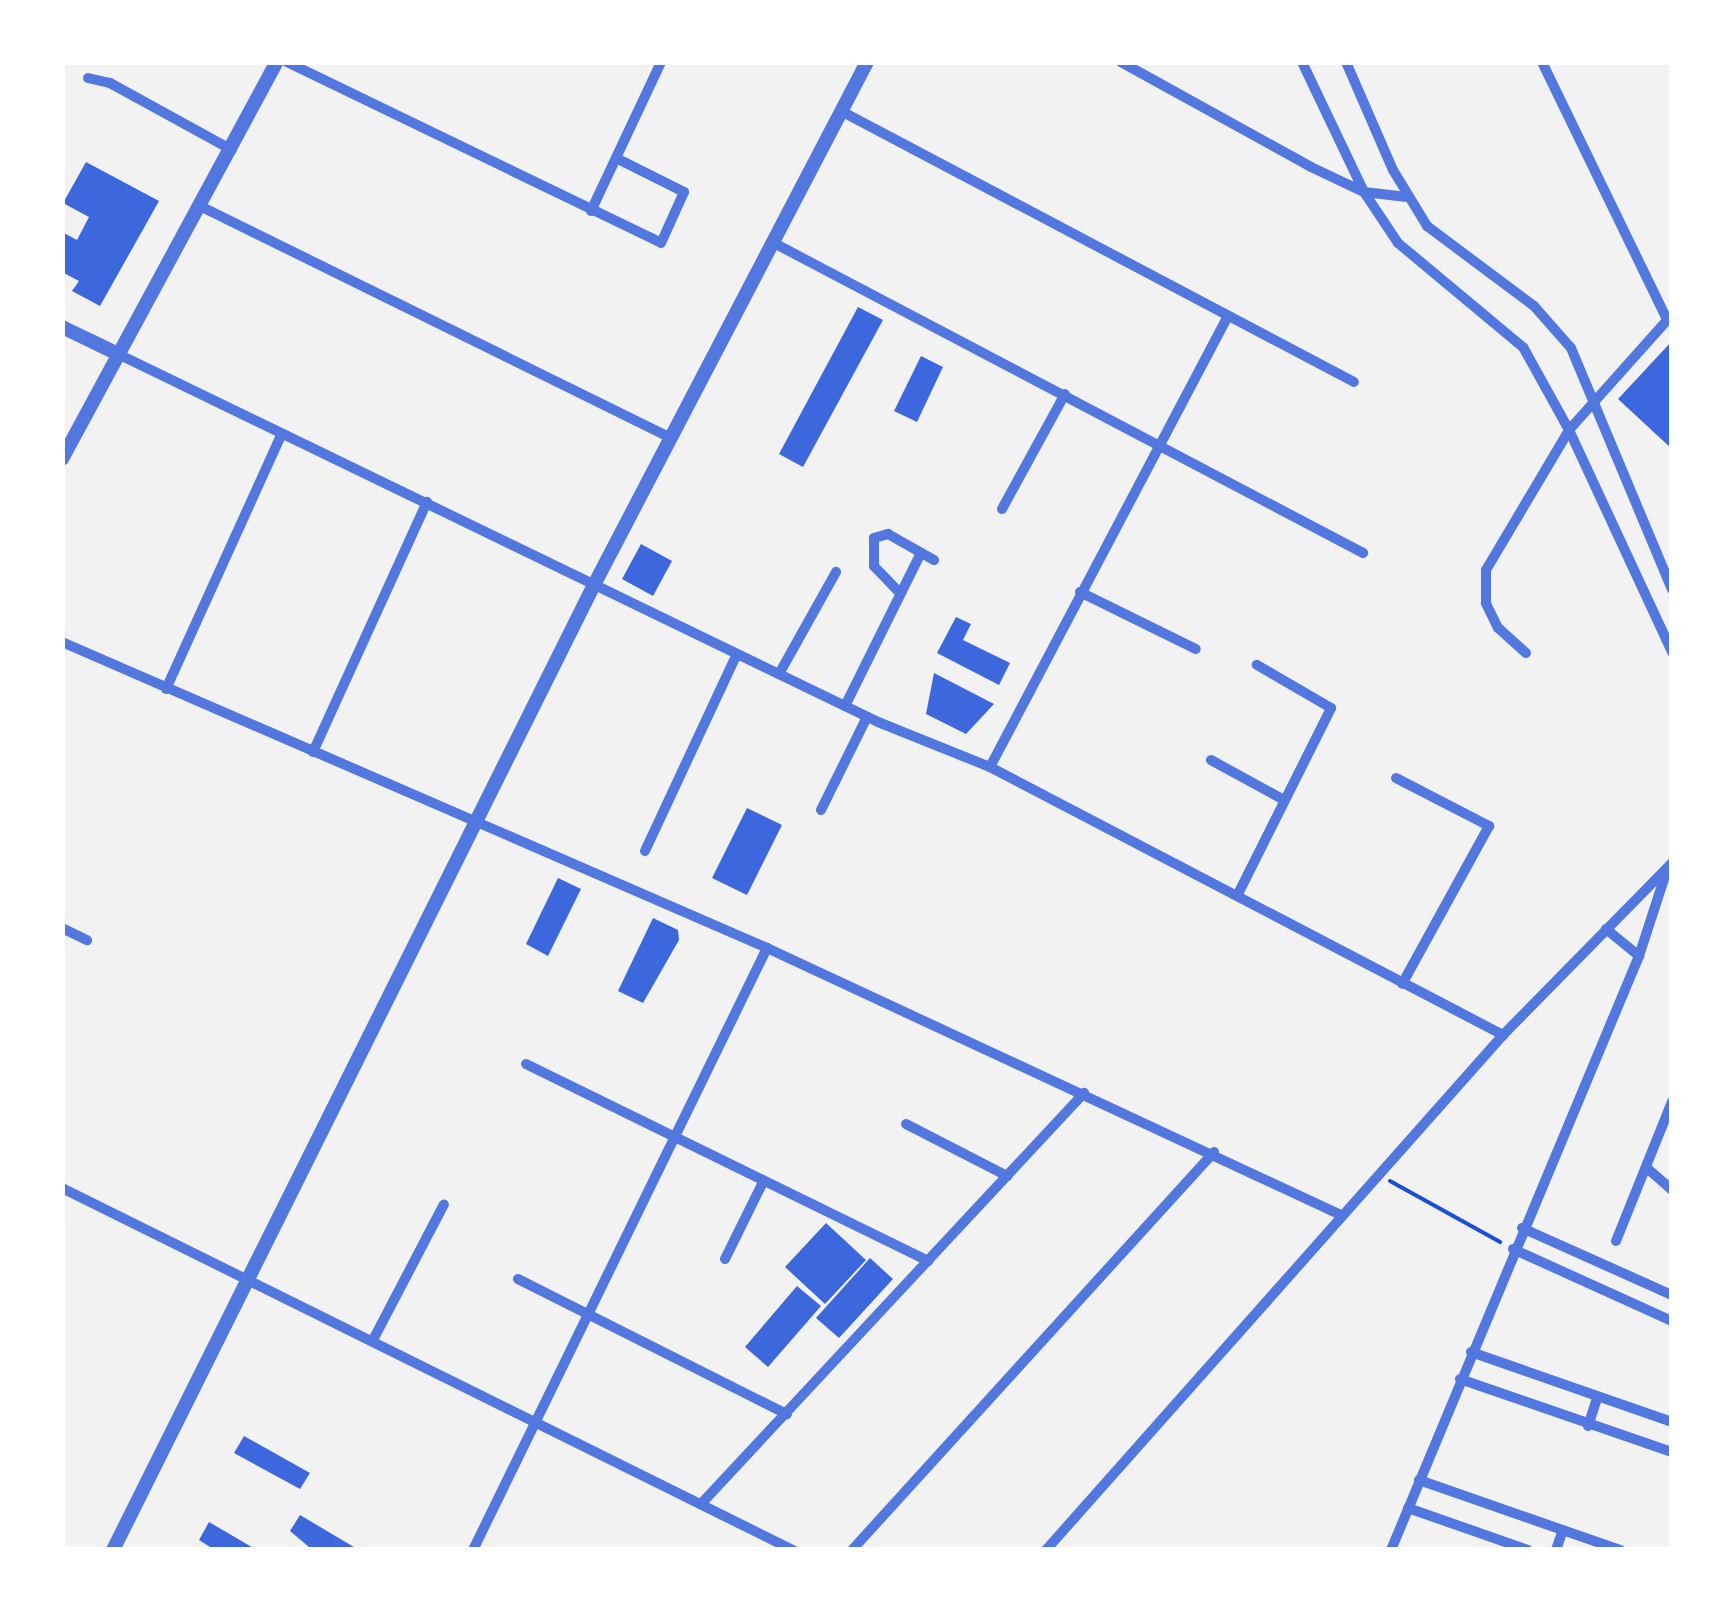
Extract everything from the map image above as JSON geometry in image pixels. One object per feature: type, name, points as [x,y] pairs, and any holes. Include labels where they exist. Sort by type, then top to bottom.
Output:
[{"type":"street","points":[[62,459],[278,62]]},
{"type":"street","points":[[287,62],[660,242],[684,192],[616,158]]},
{"type":"street","points":[[591,211],[660,62]]},
{"type":"street","points":[[114,1550],[252,1280],[595,583],[866,62]]},
{"type":"street","points":[[1121,62],[1364,192],[1407,197]]},
{"type":"street","points":[[1302,62],[1364,192],[1398,242],[1488,312],[1523,348],[1569,430],[1672,652]]},
{"type":"street","points":[[1346,62],[1407,197],[1427,226],[1534,306],[1571,348],[1672,589]]},
{"type":"street","points":[[1526,653],[1492,616],[1486,570],[1569,430],[1669,318],[1542,62]]},
{"type":"street","points":[[88,78],[110,83],[232,150]]},
{"type":"street","points":[[841,111],[1354,382]]},
{"type":"street","points":[[202,207],[669,437]]},
{"type":"street","points":[[772,242],[1160,441],[1364,553]]},
{"type":"street","points":[[990,768],[1228,316]]},
{"type":"street","points":[[62,326],[867,717],[990,768],[1503,1035]]},
{"type":"street","points":[[1002,509],[1065,394]]},
{"type":"street","points":[[166,689],[281,435]]},
{"type":"street","points":[[313,752],[428,502]]},
{"type":"street","points":[[899,592],[874,566],[874,538],[888,534],[934,560]]},
{"type":"street","points":[[845,706],[921,553]]},
{"type":"street","points":[[779,674],[836,572]]},
{"type":"street","points":[[1080,592],[1196,649]]},
{"type":"street","points":[[62,642],[767,948],[1214,1152],[1341,1215]]},
{"type":"street","points":[[645,851],[737,654]]},
{"type":"street","points":[[1238,894],[1331,708],[1258,665]]},
{"type":"street","points":[[821,810],[867,717]]},
{"type":"street","points":[[1211,760],[1284,800]]},
{"type":"street","points":[[1396,778],[1489,826],[1402,984]]},
{"type":"street","points":[[1046,1550],[1503,1035],[1669,866]]},
{"type":"street","points":[[1391,1550],[1513,1249],[1639,956],[1669,866]]},
{"type":"street","points":[[62,928],[87,940]]},
{"type":"street","points":[[1606,929],[1639,956]]},
{"type":"street","points":[[473,1550],[767,948]]},
{"type":"street","points":[[526,1064],[672,1140],[928,1260]]},
{"type":"street","points":[[700,1504],[1084,1093]]},
{"type":"street","points":[[1616,1241],[1672,1102]]},
{"type":"street","points":[[906,1124],[1007,1176]]},
{"type":"street","points":[[852,1550],[1214,1152]]},
{"type":"street","points":[[1648,1169],[1672,1190]]},
{"type":"street","points":[[725,1259],[763,1182]]},
{"type":"street","points":[[62,1188],[794,1550]]},
{"type":"street","points":[[373,1340],[444,1204]]},
{"type":"street","points":[[1522,1228],[1672,1295]]},
{"type":"street","points":[[1513,1249],[1672,1320]]},
{"type":"street","points":[[518,1279],[788,1414]]},
{"type":"street","points":[[1471,1352],[1672,1422]]},
{"type":"street","points":[[1460,1379],[1672,1452]]},
{"type":"street","points":[[1588,1426],[1598,1398]]},
{"type":"street","points":[[1419,1480],[1620,1550]]},
{"type":"street","points":[[1408,1508],[1528,1550]]},
{"type":"street","points":[[1556,1550],[1563,1530]]},
{"type":"path","points":[[1378,1174],[1513,1249]]},
{"type":"building","points":[[86,162],[159,201],[100,306],[72,291],[79,281],[62,272],[62,232],[77,240],[89,217],[63,203]]},
{"type":"building","points":[[858,307],[883,320],[803,467],[779,454]]},
{"type":"building","points":[[1672,341],[1672,449],[1618,399]]},
{"type":"building","points":[[921,356],[943,367],[917,422],[894,411]]},
{"type":"building","points":[[641,544],[672,561],[653,596],[622,579]]},
{"type":"building","points":[[956,617],[971,624],[963,640],[1010,663],[999,685],[937,653]]},
{"type":"building","points":[[934,673],[994,704],[966,734],[926,714]]},
{"type":"building","points":[[747,808],[782,825],[747,895],[712,878]]},
{"type":"building","points":[[558,878],[581,889],[548,956],[526,944]]},
{"type":"building","points":[[653,918],[678,930],[679,940],[643,1003],[618,991]]},
{"type":"building","points":[[826,1223],[866,1260],[825,1304],[785,1267]]},
{"type":"building","points":[[870,1258],[893,1279],[839,1338],[816,1318]]},
{"type":"building","points":[[797,1286],[821,1306],[768,1367],[745,1347]]},
{"type":"building","points":[[244,1436],[310,1473],[300,1489],[234,1453]]},
{"type":"building","points":[[300,1515],[359,1550],[309,1547],[290,1531]]},
{"type":"building","points":[[209,1522],[257,1550],[215,1550],[199,1540]]}]
